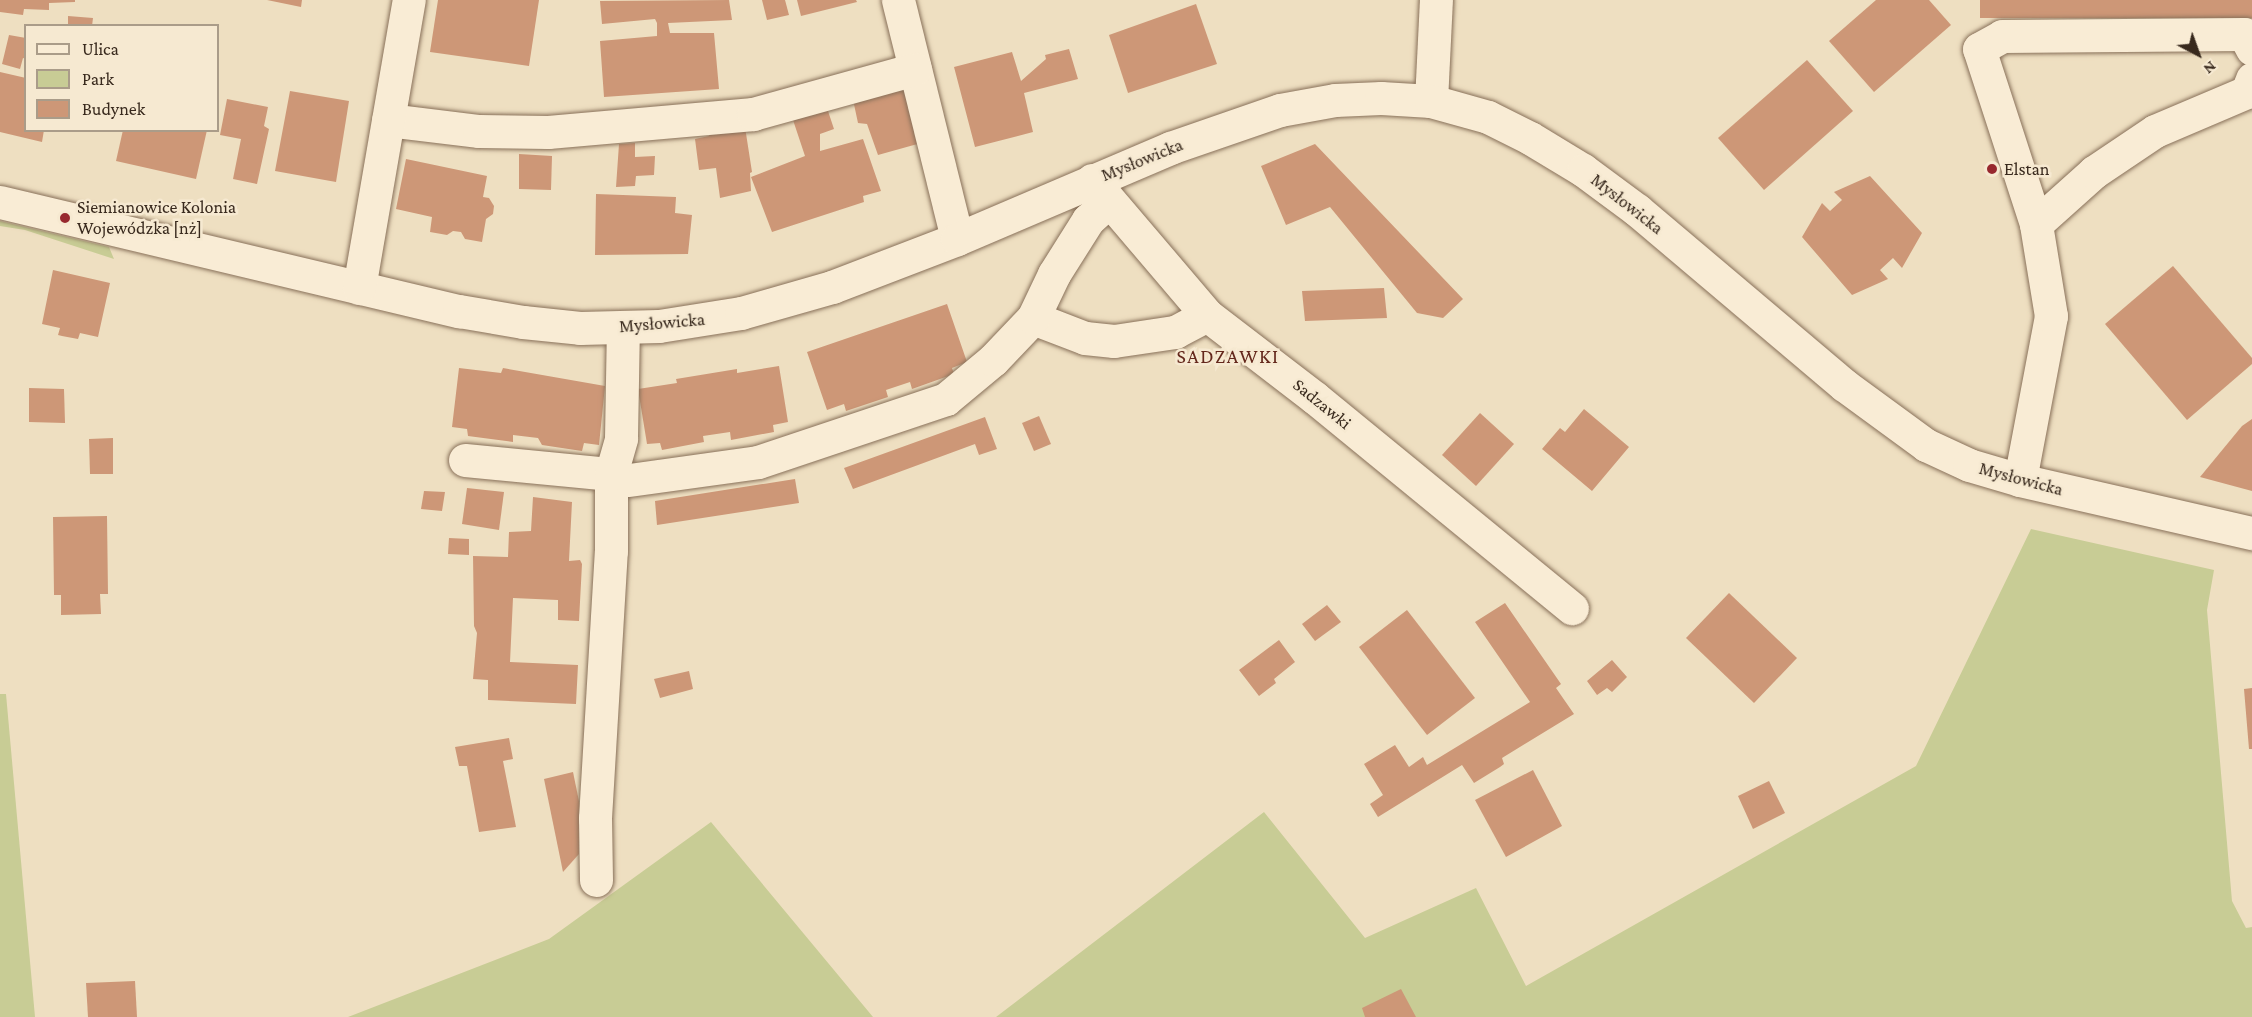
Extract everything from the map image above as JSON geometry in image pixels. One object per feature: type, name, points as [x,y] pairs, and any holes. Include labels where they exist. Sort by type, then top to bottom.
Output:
[{"type":"street","points":[[359,288],[409,0]]},
{"type":"street","points":[[898,0],[957,238]]},
{"type":"street","points":[[1431,101],[1436,0]]},
{"type":"street","points":[[2020,480],[2051,316],[2036,224],[1979,49],[2002,36],[2244,34],[2252,49]]},
{"type":"street","points":[[388,120],[479,131],[548,132],[753,114],[915,69]]},
{"type":"street","points":[[2036,224],[2094,172],[2155,131],[2247,92],[2252,79]]},
{"type":"street","name":"Mysłowicka","points":[[0,202],[459,311],[524,322],[580,328],[622,327],[701,321],[741,313],[832,287],[957,238],[1101,190],[1170,148],[1280,110],[1335,100],[1382,98],[1431,101],[1488,117],[1530,138],[1583,170],[1637,210],[1887,418],[1926,445],[1969,465],[2020,480],[2252,533]]},
{"type":"street","points":[[465,460],[620,477],[768,460],[946,399],[993,360],[1033,318],[1054,274],[1088,220],[1101,190]]},
{"type":"street","name":"Sadzawki","points":[[1101,190],[1207,315],[1315,398],[1572,608]]},
{"type":"street","points":[[1033,318],[1085,338],[1114,341],[1175,332],[1207,315]]},
{"type":"street","points":[[596,880],[595,818],[611,551],[620,477],[622,327]]},
{"type":"green space","points":[[0,221],[109,247],[114,259],[25,230],[0,226]]},
{"type":"green space","points":[[2031,529],[2214,570],[2207,610],[2232,901],[2246,928],[2252,927],[2252,1017],[996,1017],[1264,812],[1365,938],[1476,888],[1526,986],[1916,766]]},
{"type":"green space","points":[[0,694],[6,694],[35,1017],[0,1017]]},
{"type":"green space","points":[[711,822],[873,1017],[348,1017],[549,939]]},
{"type":"building","points":[[0,0],[75,0],[75,2],[49,3],[49,10],[24,9],[23,15],[0,12]]},
{"type":"building","points":[[267,0],[302,0],[301,7]]},
{"type":"building","points":[[438,0],[539,0],[529,66],[430,52]]},
{"type":"building","points":[[729,0],[732,20],[668,23],[670,33],[714,33],[719,89],[604,97],[600,41],[657,36],[657,23],[655,19],[602,24],[600,1]]},
{"type":"building","points":[[762,0],[785,0],[789,15],[767,20]]},
{"type":"building","points":[[797,0],[856,0],[857,2],[801,16]]},
{"type":"building","points":[[1876,0],[1929,0],[1951,25],[1874,92],[1829,41]]},
{"type":"building","points":[[1980,0],[2252,0],[2252,18],[1980,18]]},
{"type":"building","points":[[1196,4],[1217,64],[1128,93],[1109,35]]},
{"type":"building","points":[[68,16],[93,18],[92,24],[68,24]]},
{"type":"building","points":[[9,35],[24,38],[24,58],[20,69],[2,64]]},
{"type":"building","points":[[1069,49],[1078,79],[1024,93],[1033,132],[975,147],[954,67],[1012,52],[1021,81],[1046,59],[1045,55]]},
{"type":"building","points":[[1807,60],[1853,111],[1764,190],[1718,138]]},
{"type":"building","points":[[0,72],[24,78],[24,132],[44,132],[42,142],[0,132]]},
{"type":"building","points":[[906,86],[921,143],[878,155],[867,124],[858,123],[852,95]]},
{"type":"building","points":[[290,91],[349,101],[336,182],[275,171]]},
{"type":"building","points":[[227,99],[268,107],[264,126],[269,129],[257,184],[233,179],[241,139],[220,135]]},
{"type":"building","points":[[825,102],[834,129],[820,134],[820,151],[863,139],[881,191],[863,196],[864,202],[772,232],[751,177],[805,156],[791,114]]},
{"type":"building","points":[[745,127],[752,172],[750,173],[751,191],[720,198],[716,168],[699,170],[695,139],[709,136],[710,132]]},
{"type":"building","points":[[123,132],[207,132],[196,179],[116,161]]},
{"type":"building","points":[[635,143],[635,157],[655,156],[654,175],[636,176],[635,186],[616,187],[619,144]]},
{"type":"building","points":[[1315,144],[1463,299],[1443,318],[1417,313],[1330,207],[1286,225],[1261,166]]},
{"type":"building","points":[[519,154],[552,156],[551,190],[519,189]]},
{"type":"building","points":[[406,159],[487,176],[483,197],[489,198],[494,206],[493,214],[486,219],[482,242],[465,239],[461,232],[453,231],[447,235],[430,232],[432,217],[396,209]]},
{"type":"building","points":[[1870,176],[1922,233],[1902,268],[1893,258],[1880,270],[1888,279],[1852,295],[1802,237],[1822,203],[1830,211],[1842,200],[1834,192]]},
{"type":"building","points":[[596,194],[676,197],[675,213],[692,215],[688,254],[595,255]]},
{"type":"building","points":[[2173,266],[2252,358],[2252,364],[2187,420],[2105,324]]},
{"type":"building","points":[[53,270],[110,283],[98,337],[80,333],[78,339],[62,336],[58,335],[60,328],[42,324]]},
{"type":"building","points":[[1384,288],[1387,318],[1305,321],[1302,291]]},
{"type":"building","points":[[947,304],[967,362],[952,368],[954,374],[912,389],[910,382],[886,390],[888,397],[846,411],[844,404],[827,410],[807,352]]},
{"type":"building","points":[[779,366],[788,422],[773,425],[774,432],[731,440],[730,432],[703,436],[704,442],[662,450],[660,443],[647,444],[638,389],[677,383],[676,379],[737,369],[737,373]]},
{"type":"building","points":[[459,368],[501,373],[503,368],[605,386],[599,445],[584,443],[582,451],[542,445],[538,438],[513,435],[513,442],[468,436],[467,429],[452,427]]},
{"type":"building","points":[[29,388],[64,389],[65,423],[29,422]]},
{"type":"building","points":[[1584,409],[1629,447],[1592,491],[1542,449],[1560,428],[1565,432]]},
{"type":"building","points":[[1480,413],[1514,444],[1476,486],[1442,455]]},
{"type":"building","points":[[1039,416],[1051,444],[1034,451],[1022,423]]},
{"type":"building","points":[[985,417],[997,449],[979,455],[975,444],[853,489],[844,468]]},
{"type":"building","points":[[2252,419],[2252,491],[2200,477],[2242,426]]},
{"type":"building","points":[[113,438],[113,474],[90,474],[89,439]]},
{"type":"building","points":[[795,479],[799,503],[657,525],[655,501]]},
{"type":"building","points":[[467,488],[504,492],[499,530],[462,524]]},
{"type":"building","points":[[424,491],[445,492],[442,511],[421,509]]},
{"type":"building","points":[[533,497],[572,502],[569,561],[580,560],[582,564],[579,621],[558,620],[558,600],[513,598],[510,662],[578,665],[576,704],[488,700],[488,680],[473,679],[477,633],[474,626],[473,556],[508,557],[509,532],[531,531]]},
{"type":"building","points":[[107,516],[108,594],[100,594],[101,614],[61,615],[61,595],[54,595],[53,517]]},
{"type":"building","points":[[449,538],[469,539],[469,555],[448,554]]},
{"type":"building","points":[[1729,593],[1797,658],[1754,703],[1686,638]]},
{"type":"building","points":[[1505,603],[1561,684],[1556,688],[1574,714],[1502,758],[1504,764],[1474,783],[1462,765],[1378,817],[1370,804],[1383,795],[1364,764],[1395,745],[1409,767],[1423,757],[1427,765],[1530,702],[1475,622]]},
{"type":"building","points":[[1327,605],[1341,622],[1315,641],[1302,624]]},
{"type":"building","points":[[1407,610],[1475,698],[1427,735],[1359,647]]},
{"type":"building","points":[[1279,640],[1295,662],[1274,679],[1276,683],[1259,696],[1239,670]]},
{"type":"building","points":[[1612,660],[1627,677],[1612,692],[1607,688],[1597,695],[1587,681]]},
{"type":"building","points":[[689,671],[693,689],[660,698],[654,679]]},
{"type":"building","points":[[2252,688],[2252,749],[2249,749],[2244,689]]},
{"type":"building","points":[[509,738],[513,759],[503,761],[516,827],[479,832],[467,766],[459,766],[455,747]]},
{"type":"building","points":[[1533,770],[1562,826],[1506,857],[1475,800]]},
{"type":"building","points":[[573,772],[581,811],[579,854],[563,872],[544,779]]},
{"type":"building","points":[[1769,781],[1785,813],[1753,829],[1738,796]]},
{"type":"building","points":[[135,981],[137,1017],[88,1017],[86,983]]},
{"type":"building","points":[[1401,989],[1416,1017],[1365,1017],[1362,1008]]},
{"type":"place","name":"Elstan","points":[[1992,169]]},
{"type":"place","name":"Siemianowice Kolonia Wojewódzka [nż]","points":[[65,218]]},
{"type":"district","name":"SADZAWKI","points":[[1228,356]]}]
